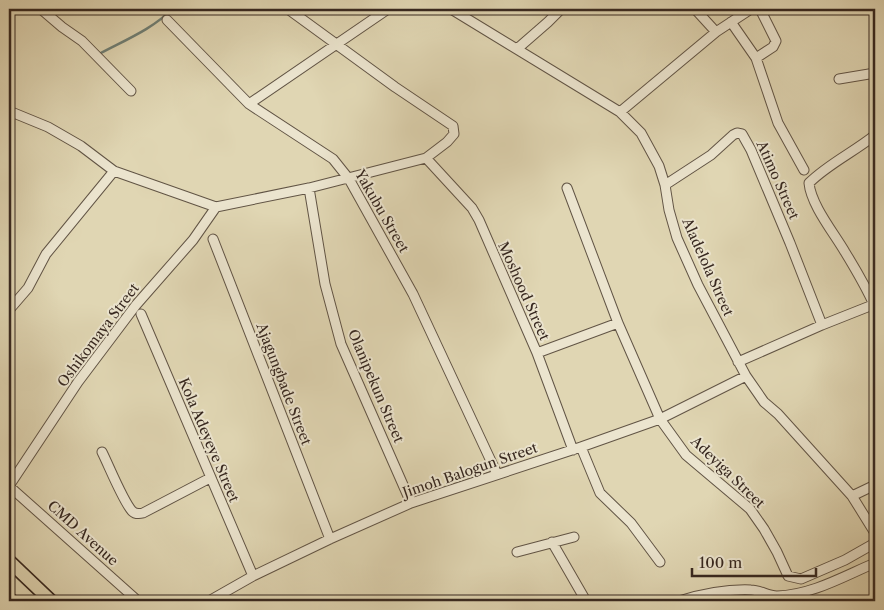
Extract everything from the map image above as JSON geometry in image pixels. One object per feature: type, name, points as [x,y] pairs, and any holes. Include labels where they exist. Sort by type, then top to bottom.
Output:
[{"type":"highway","points":[[9,561],[51,601]]},
{"type":"street","points":[[41,9],[82,41],[131,91]]},
{"type":"street","points":[[9,111],[48,127],[64,136],[114,171],[216,207],[309,188],[426,158],[447,142],[454,134],[453,126],[395,87],[288,9]]},
{"type":"street","points":[[249,104],[388,9]]},
{"type":"street","name":"Aladelola Street","points":[[451,9],[620,112],[641,133],[659,166],[677,238],[698,285],[746,376],[764,402],[778,414],[852,496],[875,533]]},
{"type":"street","points":[[517,49],[561,9]]},
{"type":"street","points":[[695,9],[716,32]]},
{"type":"street","points":[[620,112],[716,32],[751,9]]},
{"type":"street","points":[[756,58],[773,47],[776,41],[760,9]]},
{"type":"street","name":"Yakubu Street","points":[[167,20],[249,104],[333,159],[350,178],[413,294],[497,474]]},
{"type":"street","points":[[731,22],[756,58],[778,123],[804,170]]},
{"type":"street","points":[[839,79],[875,73]]},
{"type":"street","name":"Atimo Street","points":[[665,185],[711,155],[733,135],[737,133],[742,134],[752,150],[822,325]]},
{"type":"street","points":[[738,362],[822,325],[875,305],[825,220],[810,191],[809,183],[816,176],[861,147],[875,135]]},
{"type":"street","name":"Moshood Street","points":[[426,158],[472,208],[479,220],[577,449],[600,493],[631,523],[660,562]]},
{"type":"street","points":[[9,310],[28,288],[46,254],[114,171]]},
{"type":"street","name":"Olanipekun Street","points":[[309,188],[326,284],[341,344],[411,503]]},
{"type":"street","name":"Adeyiga Street","points":[[567,188],[618,323],[660,419],[686,455],[750,509],[764,529],[788,576],[801,579],[845,560],[875,543]]},
{"type":"street","name":"Oshikomaya Street","points":[[9,486],[78,382],[136,305],[193,240],[216,207]]},
{"type":"street","name":"Ajagungbade Street","points":[[213,238],[330,539]]},
{"type":"street","name":"Kola Adeyeye Street","points":[[141,314],[253,576]]},
{"type":"street","points":[[537,353],[618,323]]},
{"type":"street","name":"Jimoh Balogun Street","points":[[208,601],[253,576],[411,503],[577,449],[660,419],[746,376]]},
{"type":"street","points":[[102,452],[132,512],[138,514],[210,478]]},
{"type":"street","points":[[852,496],[875,485]]},
{"type":"street","name":"CMD Avenue","points":[[9,486],[138,601]]},
{"type":"street","points":[[517,552],[574,537]]},
{"type":"street","points":[[552,542],[586,601]]},
{"type":"street","points":[[679,601],[699,595],[726,591],[752,590],[775,596],[804,592],[875,563]]},
{"type":"waterway","points":[[99,54],[147,29],[172,9]]}]
